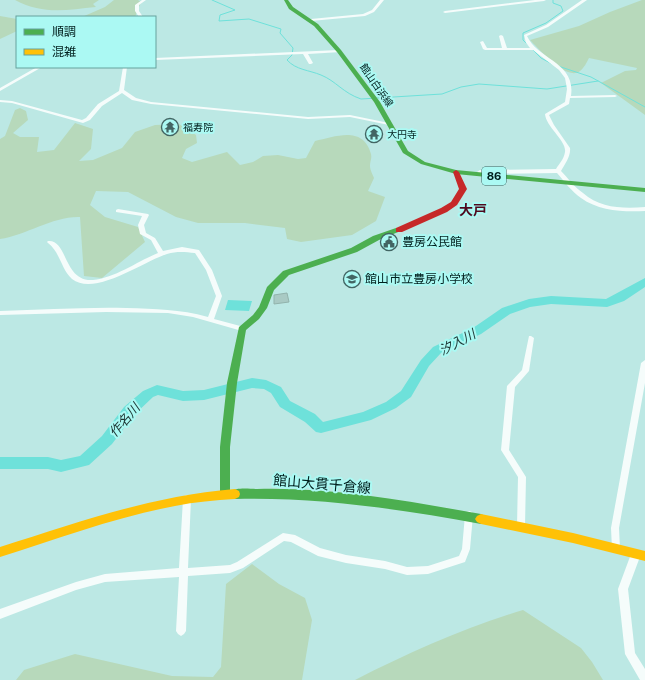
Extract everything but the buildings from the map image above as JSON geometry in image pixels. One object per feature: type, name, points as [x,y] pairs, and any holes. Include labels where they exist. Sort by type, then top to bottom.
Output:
[{"type":"main road","name":"館山白浜線","points":[[286,0],[291,8],[311,20],[339,51],[375,98],[400,147],[409,156],[432,166],[456,172],[645,190]]},
{"type":"main road","points":[[225,494],[225,447],[232,383],[242,329],[256,317],[263,308],[270,289],[286,273],[354,250],[376,238],[406,228],[444,210],[454,203],[463,189],[456,172]]},
{"type":"main road","name":"館山大貫千倉線","points":[[0,552],[128,512],[187,499],[225,494],[302,495],[469,515],[640,555]]},
{"type":"street","points":[[141,16],[137,5],[144,0]]},
{"type":"street","points":[[311,20],[364,15],[373,11],[382,0]]},
{"type":"street","points":[[445,12],[544,0]]},
{"type":"street","points":[[558,171],[568,152],[568,148],[554,130],[547,116],[551,112],[564,106],[569,97],[569,89],[559,67],[532,49],[526,41],[526,34],[546,26],[584,0]]},
{"type":"street","points":[[501,36],[505,49]]},
{"type":"street","points":[[482,42],[485,49],[532,49]]},
{"type":"street","points":[[156,59],[339,51]]},
{"type":"street","points":[[306,53],[311,63]]},
{"type":"street","points":[[0,90],[38,68]]},
{"type":"street","points":[[0,101],[12,102],[82,122],[88,119],[100,105],[112,98],[121,90],[125,68]]},
{"type":"street","points":[[121,90],[134,99],[151,103],[308,118],[350,116],[389,124]]},
{"type":"street","points":[[569,97],[615,96]]},
{"type":"street","points":[[456,172],[558,171],[583,196],[596,204],[632,210],[645,209]]},
{"type":"street","points":[[118,211],[146,216],[141,225],[143,234],[153,239],[162,254]]},
{"type":"street","points":[[50,242],[57,247],[68,268],[77,280],[83,282],[108,278],[148,258],[162,254],[186,250],[197,251],[209,270],[219,296],[211,319]]},
{"type":"street","points":[[0,313],[152,310],[177,312],[211,319],[242,329]]},
{"type":"street","points":[[521,526],[522,477],[505,450],[511,386],[525,370],[531,338]]},
{"type":"street","points":[[616,549],[616,528],[645,363]]},
{"type":"street","points":[[181,630],[187,499]]},
{"type":"street","points":[[0,614],[76,586],[105,578],[183,574],[230,569],[240,565],[284,537],[292,538],[318,552],[346,559],[386,565],[407,571],[428,570],[462,559],[466,549],[469,515]]},
{"type":"street","points":[[640,555],[623,589],[630,654],[645,679]]},
{"type":"green space","points":[[15,0],[99,0],[93,4],[96,7],[45,10],[25,5]]},
{"type":"green space","points":[[114,0],[138,0],[141,2],[135,16],[84,16],[105,7]]},
{"type":"green space","points":[[645,0],[645,115],[601,83],[625,71],[636,70],[637,68],[589,58],[580,71],[574,73],[568,72],[553,63],[530,40],[579,26]]},
{"type":"green space","points":[[0,16],[16,19],[16,31],[0,39]]},
{"type":"green space","points":[[20,108],[26,111],[28,120],[13,133],[20,137],[39,137],[37,152],[54,150],[75,123],[93,129],[91,149],[79,161],[93,160],[122,148],[135,132],[155,125],[179,124],[196,135],[197,143],[186,149],[182,158],[192,162],[227,152],[240,165],[253,162],[263,156],[278,155],[298,159],[306,158],[315,141],[339,136],[355,136],[362,139],[367,145],[371,154],[370,168],[374,178],[368,191],[385,197],[376,221],[352,235],[301,242],[287,239],[285,228],[245,223],[198,223],[176,217],[128,192],[96,191],[90,205],[105,217],[138,227],[145,242],[102,278],[84,276],[80,217],[60,219],[20,234],[0,239],[0,139],[5,136],[15,110]]},
{"type":"green space","points":[[252,564],[279,584],[305,598],[312,620],[302,680],[16,680],[24,670],[75,654],[172,676],[213,677],[221,667],[226,584]]},
{"type":"green space","points":[[523,610],[581,648],[603,680],[355,680],[438,641]]},
{"type":"water","points":[[228,300],[252,301],[249,311],[225,310]]},
{"type":"waterway","points":[[212,0],[235,10],[220,15],[219,21],[249,19],[281,29],[280,33],[293,48],[292,55],[287,60],[294,66],[316,73],[331,80],[349,94],[361,99],[442,94],[461,87],[479,84],[547,89],[598,81]]},
{"type":"waterway","points":[[529,46],[523,40],[523,33],[546,23],[563,11],[561,6],[553,3],[553,0]]},
{"type":"waterway","points":[[532,49],[541,58],[554,65]]},
{"type":"waterway","points":[[558,66],[591,77],[645,107]]},
{"type":"waterway","name":"汐入川","points":[[0,463],[48,463],[61,466],[84,461],[107,440],[129,411],[148,394],[157,390],[183,396],[204,395],[252,383],[266,385],[276,390],[285,404],[310,418],[321,428],[366,416],[391,405],[406,394],[425,363],[437,350],[477,331],[506,311],[529,303],[551,300],[607,303],[620,298],[645,282]]},
{"type":"traffic: fast","points":[[286,0],[291,8],[316,25],[339,51],[377,102],[405,152],[423,163],[456,172],[645,190]]},
{"type":"traffic: fast","points":[[225,494],[225,447],[232,383],[242,329],[256,317],[263,308],[270,289],[286,273],[354,250],[376,238],[399,230]]},
{"type":"traffic: fast","points":[[235,494],[296,494],[359,499],[481,519]]},
{"type":"traffic: slow","points":[[0,552],[145,507],[205,496],[235,494]]},
{"type":"traffic: slow","points":[[481,519],[573,538],[645,556]]},
{"type":"traffic: jam","points":[[399,230],[444,210],[454,203],[463,189],[456,172]]},
{"type":"place","name":"福寿院","points":[[170,127]]},
{"type":"place","name":"大円寺","points":[[374,134]]},
{"type":"place","name":"豊房公民館","points":[[389,242]]},
{"type":"place","name":"館山市立豊房小学校","points":[[352,279]]},
{"type":"district","name":"大戸","points":[[473,210]]},
{"type":"water label","name":"作名川","points":[[124,420]]}]
